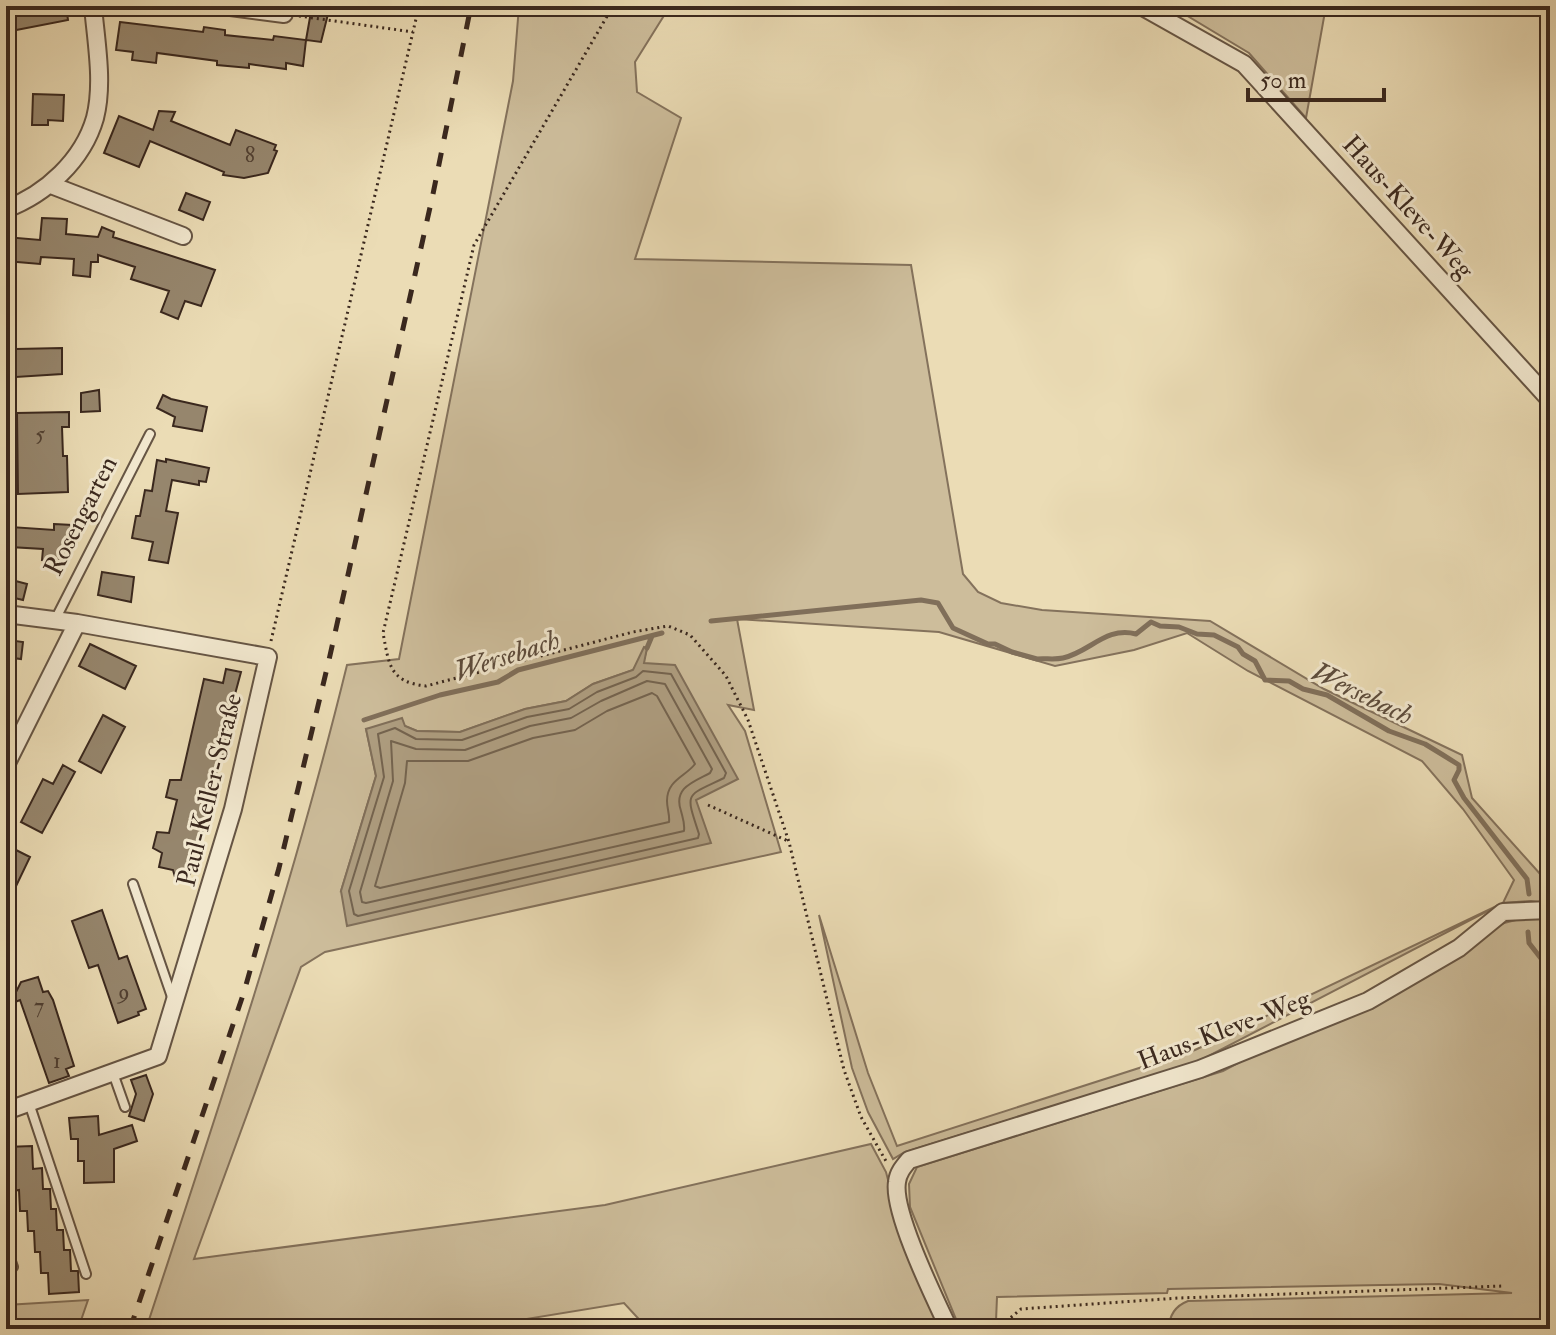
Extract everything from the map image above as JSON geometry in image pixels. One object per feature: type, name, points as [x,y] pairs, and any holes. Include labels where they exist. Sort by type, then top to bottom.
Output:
[{"type":"street","points":[[10,207],[51,185],[78,153],[95,119],[99,83],[93,6]]},
{"type":"street","points":[[223,6],[284,14]]},
{"type":"street","name":"Haus-Kleve-Weg","points":[[1141,6],[1244,64],[1550,400]]},
{"type":"street","points":[[51,185],[183,236]]},
{"type":"street","points":[[6,614],[77,623],[268,657]]},
{"type":"street","points":[[6,765],[77,623]]},
{"type":"street","name":"Paul-Keller-Straße","points":[[6,1111],[158,1056],[233,809],[268,657]]},
{"type":"street","name":"Haus-Kleve-Weg","points":[[900,1171],[909,1160],[1200,1069],[1368,1001],[1459,948],[1503,912],[1550,910]]},
{"type":"street","points":[[900,1171],[896,1185],[903,1218],[949,1329]]},
{"type":"lane","points":[[6,179],[10,207]]},
{"type":"lane","name":"Rosengarten","points":[[55,621],[150,434]]},
{"type":"lane","points":[[133,884],[175,1005]]},
{"type":"lane","points":[[113,1073],[125,1107]]},
{"type":"lane","points":[[29,1103],[86,1274]]},
{"type":"lane","points":[[6,1247],[13,1267]]},
{"type":"path","points":[[268,657],[419,6]]},
{"type":"path","points":[[613,6],[474,245],[383,633],[390,668],[409,685],[426,686],[633,632],[668,626],[690,635],[726,676],[748,720],[789,842],[844,1070],[868,1130],[889,1167],[900,1171]]},
{"type":"path","points":[[284,14],[413,32]]},
{"type":"path","points":[[708,805],[789,842]]},
{"type":"path","points":[[997,1329],[1021,1309],[1179,1298],[1503,1286]]},
{"type":"shaded area","points":[[519,6],[670,6],[635,62],[637,92],[681,118],[635,259],[911,265],[963,574],[978,592],[1001,603],[1042,610],[1210,621],[1324,689],[1462,755],[1472,798],[1550,885],[1550,904],[1531,901],[1503,903],[1514,880],[1463,809],[1422,761],[1248,671],[1187,633],[1134,650],[1055,666],[939,632],[737,619],[754,710],[728,705],[745,731],[781,852],[325,952],[301,967],[194,1259],[605,1205],[871,1144],[886,1172],[898,1218],[944,1329],[648,1329],[624,1303],[520,1320],[520,1329],[146,1329],[278,916],[347,665],[399,659],[513,81]],"holes":[[[647,649],[643,663],[710,843],[341,891],[376,776],[366,729],[405,726],[417,731],[460,732],[525,709],[566,701],[593,684],[633,670]]]},
{"type":"shaded area","points":[[1171,6],[1326,6],[1306,118],[1249,53]]},
{"type":"shaded area","points":[[1503,903],[1199,1061],[905,1152],[893,1159],[868,1112],[852,1068],[819,915],[868,1073],[897,1146],[1195,1050]]},
{"type":"shaded area","points":[[1539,914],[1550,916],[1550,1329],[1169,1329],[1174,1312],[1188,1301],[1512,1293],[1439,1284],[1168,1289],[1167,1293],[997,1297],[996,1321],[988,1329],[960,1329],[910,1207],[909,1184],[917,1167],[1223,1071],[1504,923]]},
{"type":"shaded area","points":[[88,1300],[78,1329],[6,1329],[6,1305]]},
{"type":"water","points":[[644,647],[647,648],[644,663],[675,665],[738,779],[696,800],[711,843],[347,926],[341,891],[376,776],[366,729],[402,718],[405,726],[417,731],[460,732],[525,709],[566,701],[593,684],[633,670]]},
{"type":"building","points":[[6,6],[66,6],[68,20],[6,32]]},
{"type":"building","points":[[312,6],[330,6],[321,42],[306,40]]},
{"type":"building","points":[[120,22],[203,32],[204,27],[225,30],[225,35],[273,40],[274,36],[306,40],[303,66],[286,63],[286,69],[249,64],[249,68],[157,53],[156,63],[132,60],[133,52],[116,50]]},
{"type":"building","points":[[33,94],[64,95],[63,121],[48,120],[48,125],[32,125]]},
{"type":"building","points":[[159,111],[175,112],[171,121],[230,145],[236,130],[276,145],[274,150],[277,151],[268,173],[244,178],[223,175],[224,172],[150,141],[139,167],[104,153],[119,116],[153,130]]},
{"type":"building","points":[[186,193],[210,202],[203,220],[179,210]]},
{"type":"building","points":[[42,218],[67,219],[66,234],[98,237],[102,227],[114,232],[113,237],[215,270],[201,306],[185,301],[178,319],[161,312],[169,291],[131,279],[135,267],[98,255],[98,262],[91,262],[90,277],[73,275],[74,259],[41,257],[40,264],[6,261],[6,237],[40,240]]},
{"type":"building","points":[[62,348],[62,374],[16,377],[16,349]]},
{"type":"building","points":[[99,390],[100,411],[81,412],[81,393]]},
{"type":"building","points":[[163,395],[207,407],[202,431],[173,426],[175,417],[157,408]]},
{"type":"building","points":[[69,412],[69,427],[62,427],[68,492],[18,494],[17,413]]},
{"type":"building","points":[[166,459],[209,468],[206,482],[199,481],[199,485],[172,480],[166,511],[178,513],[168,563],[149,560],[153,542],[132,538],[145,490],[152,491],[157,460],[166,462]]},
{"type":"building","points":[[54,524],[72,525],[70,549],[64,549],[63,562],[42,560],[43,549],[10,547],[11,527],[54,530]]},
{"type":"building","points":[[102,572],[134,577],[131,602],[98,595]]},
{"type":"building","points":[[8,579],[27,584],[23,600],[6,596]]},
{"type":"building","points":[[8,640],[23,642],[21,659],[6,657]]},
{"type":"building","points":[[90,644],[136,666],[125,689],[79,666]]},
{"type":"building","points":[[226,669],[241,672],[227,724],[232,725],[223,761],[219,761],[190,874],[180,872],[175,877],[173,870],[159,867],[162,853],[153,848],[157,832],[169,833],[177,800],[166,797],[170,780],[181,780],[204,679],[223,683]]},
{"type":"building","points":[[103,715],[125,727],[101,773],[79,761]]},
{"type":"building","points":[[63,765],[75,772],[42,833],[21,822],[43,779],[53,784]]},
{"type":"building","points":[[6,845],[30,857],[6,907]]},
{"type":"building","points":[[102,910],[119,959],[127,956],[146,1009],[118,1023],[98,965],[89,968],[72,921]]},
{"type":"building","points":[[38,977],[43,992],[48,991],[53,1000],[74,1066],[66,1069],[69,1076],[49,1083],[20,1000],[10,1004],[21,982]]},
{"type":"building","points":[[146,1075],[153,1094],[144,1121],[129,1116],[136,1094],[131,1080]]},
{"type":"building","points":[[98,1116],[99,1135],[132,1125],[137,1141],[114,1149],[114,1182],[84,1183],[84,1161],[78,1161],[78,1139],[71,1139],[69,1118]]},
{"type":"building","points":[[32,1146],[33,1169],[42,1168],[43,1189],[50,1189],[51,1209],[56,1209],[57,1230],[63,1230],[64,1250],[70,1250],[71,1271],[78,1271],[79,1292],[49,1294],[48,1273],[41,1273],[40,1252],[35,1252],[34,1231],[28,1231],[27,1211],[20,1211],[19,1190],[13,1191],[12,1162],[6,1162],[6,1147]]},
{"type":"waterway","name":"Wersebach","points":[[711,621],[921,600],[938,603],[953,628],[988,644],[1037,659],[1060,659],[1073,655],[1107,636],[1125,632],[1136,634],[1151,622],[1197,634],[1214,635],[1238,647],[1255,661],[1265,680],[1289,681],[1303,689],[1327,695],[1389,731],[1425,744],[1459,765],[1454,780],[1464,798],[1527,879],[1529,894]]},
{"type":"waterway","name":"Wersebach","points":[[364,720],[440,695],[498,682],[518,670],[662,633]]},
{"type":"waterway","points":[[647,648],[652,636]]},
{"type":"waterway","name":"Wersebach","points":[[1528,932],[1529,943],[1550,970]]},
{"type":"railway","points":[[130,1329],[244,992],[279,868],[329,660],[433,194],[471,6]]}]
